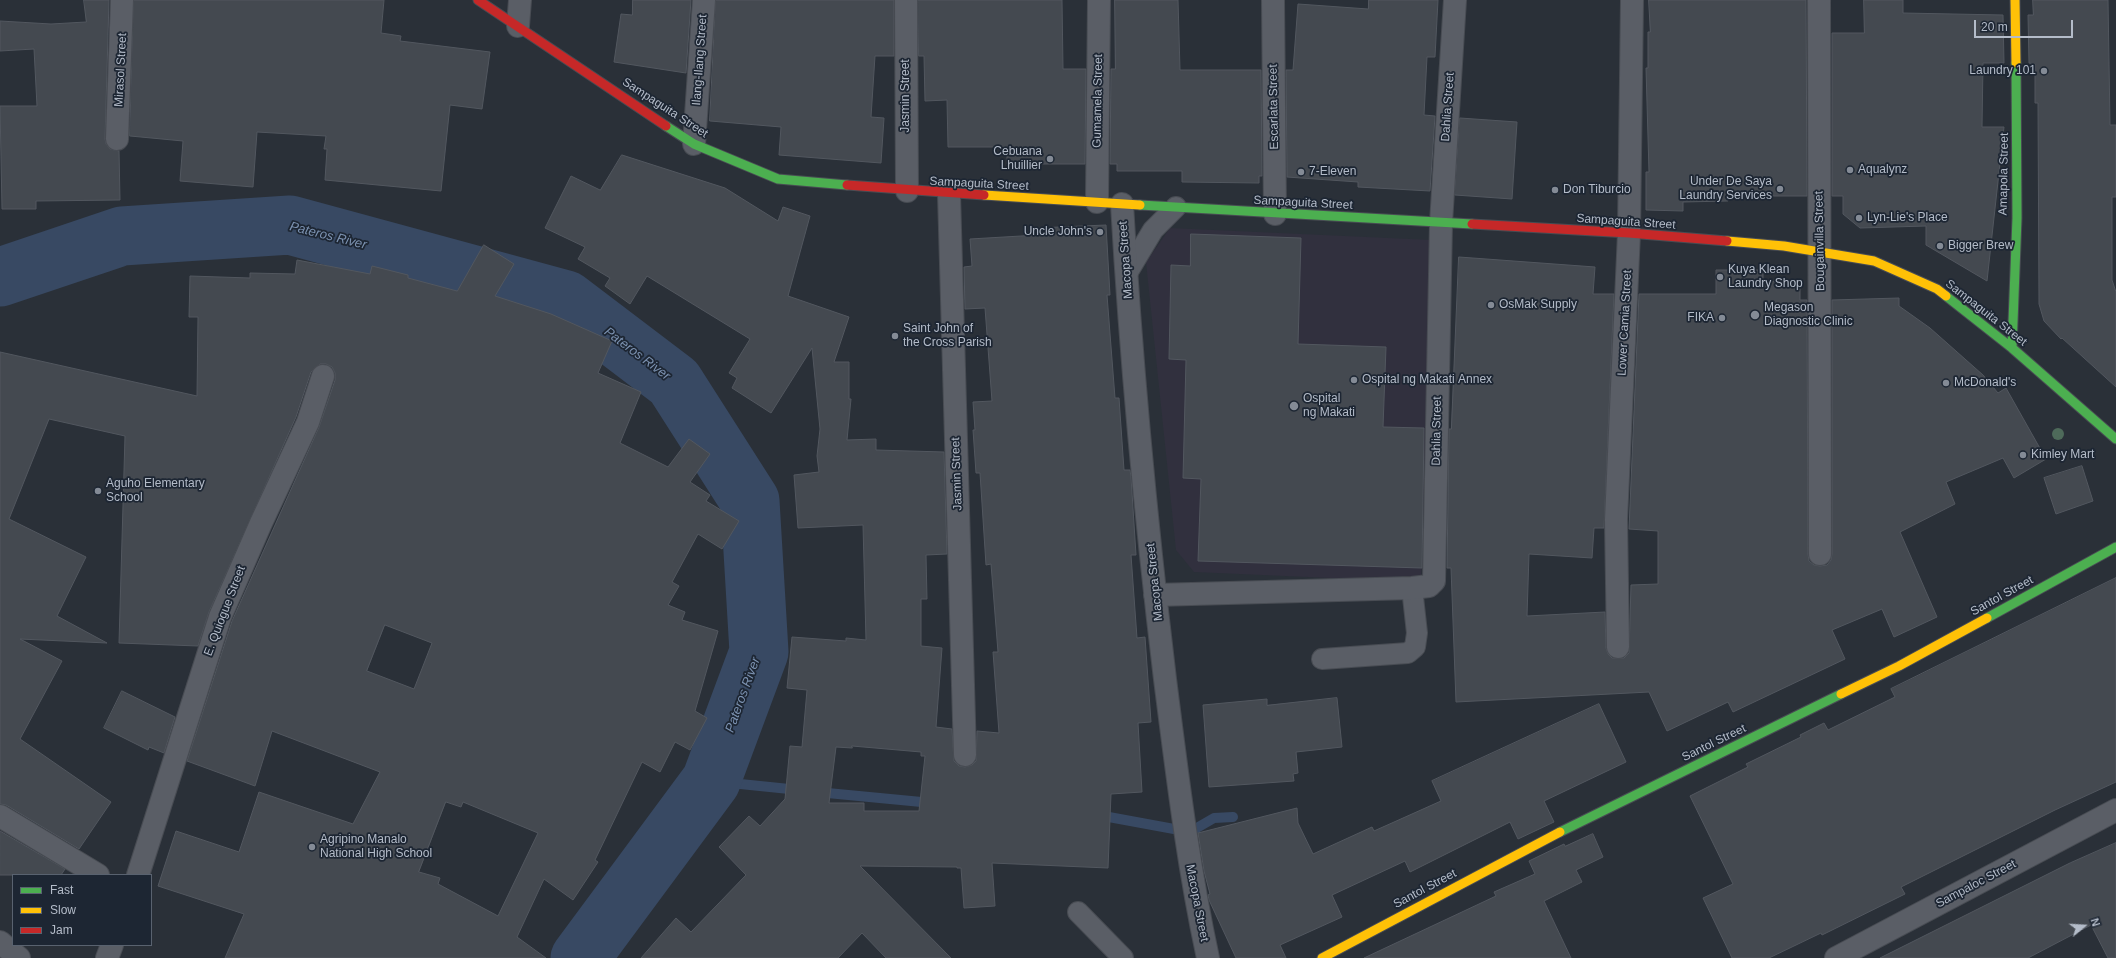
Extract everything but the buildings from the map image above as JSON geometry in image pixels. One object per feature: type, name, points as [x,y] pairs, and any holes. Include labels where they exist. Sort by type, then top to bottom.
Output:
[{"type":"street","name":"Mirasol Street","points":[[117,139],[122,0]]},
{"type":"street","name":"Sampaguita Street","points":[[478,0],[694,144],[778,180],[949,194],[1275,214],[1629,233],[1784,246],[1874,261],[1937,289],[2012,348],[2116,439]]},
{"type":"street","points":[[518,26],[520,0]]},
{"type":"street","name":"Ilang-Ilang Street","points":[[694,144],[704,0]]},
{"type":"street","name":"Jasmin Street","points":[[906,0],[907,191]]},
{"type":"street","name":"Gumamela Street","points":[[1096,202],[1099,0]]},
{"type":"street","name":"Escarlata Street","points":[[1273,0],[1275,214]]},
{"type":"street","name":"Dahlia Street","points":[[1155,595],[1412,588],[1429,586],[1434,580],[1441,223],[1455,0]]},
{"type":"street","name":"Lower Camia Street","points":[[1618,647],[1616,520],[1629,233],[1632,0]]},
{"type":"street","name":"Bougainvilla Street","points":[[1819,0],[1821,253],[1820,554]]},
{"type":"street","name":"Amapola Street","points":[[2012,348],[2015,306],[2017,128],[2015,0]]},
{"type":"street","name":"Jasmin Street","points":[[949,194],[965,755]]},
{"type":"street","name":"Macopa Street","points":[[1122,204],[1126,275],[1155,595],[1193,892],[1208,958]]},
{"type":"street","name":"E. Quiogue Street","points":[[138,874],[220,617],[260,523],[308,422],[323,376]]},
{"type":"street","name":"Santol Street","points":[[1322,958],[1526,849],[1899,666],[2116,547]]},
{"type":"street","name":"Sampaloc Street","points":[[1836,958],[2116,810]]},
{"type":"street","points":[[0,816],[96,874]]},
{"type":"street","points":[[0,942],[19,958]]},
{"type":"street","points":[[107,958],[112,946]]},
{"type":"lane","points":[[1126,275],[1153,230],[1176,207]]},
{"type":"lane","points":[[1322,659],[1408,653],[1415,647],[1417,633],[1412,588]]},
{"type":"lane","points":[[1078,912],[1123,958]]},
{"type":"shaded area","name":"Ospital ng Makati","points":[[1170,228],[1432,240],[1421,582],[1194,572],[1176,550],[1146,262]]},
{"type":"waterway","name":"Pateros River","points":[[0,277],[122,236],[290,225],[566,300],[674,382],[750,501],[759,652],[711,781],[580,958]]},
{"type":"waterway","points":[[711,781],[799,790]]},
{"type":"waterway","points":[[817,792],[932,803]]},
{"type":"waterway","points":[[1098,815],[1174,829]]},
{"type":"waterway","points":[[1195,829],[1214,818],[1233,817]]},
{"type":"traffic: fast","points":[[2012,348],[2017,218],[2016,63]]},
{"type":"traffic: fast","points":[[666,126],[694,144],[778,179],[847,185]]},
{"type":"traffic: fast","points":[[1140,205],[1472,224]]},
{"type":"traffic: fast","points":[[1946,296],[2012,348],[2116,439]]},
{"type":"traffic: fast","points":[[1987,618],[2116,547]]},
{"type":"traffic: fast","points":[[1560,832],[1841,694]]},
{"type":"traffic: slow","points":[[2015,0],[2016,63]]},
{"type":"traffic: slow","points":[[984,195],[1140,205]]},
{"type":"traffic: slow","points":[[1727,241],[1784,246],[1874,261],[1937,289],[1946,296]]},
{"type":"traffic: slow","points":[[1841,694],[1899,666],[1987,618]]},
{"type":"traffic: slow","points":[[1322,958],[1560,832]]},
{"type":"traffic: jam","points":[[478,0],[666,126]]},
{"type":"traffic: jam","points":[[847,185],[984,195]]},
{"type":"traffic: jam","points":[[1472,224],[1629,233],[1727,241]]},
{"type":"place","name":"Laundry 101","points":[[2044,71]]},
{"type":"place","name":"Cebuana Lhuillier","points":[[1050,159]]},
{"type":"place","name":"Aqualynz","points":[[1850,170]]},
{"type":"place","name":"7-Eleven","points":[[1301,172]]},
{"type":"place","name":"Under De Saya Laundry Services","points":[[1780,189]]},
{"type":"place","name":"Don Tiburcio","points":[[1555,190]]},
{"type":"place","name":"Lyn-Lie's Place","points":[[1859,218]]},
{"type":"place","name":"Uncle John's","points":[[1100,232]]},
{"type":"place","name":"Bigger Brew","points":[[1940,246]]},
{"type":"place","name":"Kuya Klean Laundry Shop","points":[[1720,277]]},
{"type":"place","name":"OsMak Supply","points":[[1491,305]]},
{"type":"place","name":"Megason Diagnostic Clinic","points":[[1755,315]]},
{"type":"place","name":"FIKA","points":[[1722,318]]},
{"type":"place","name":"Saint John of the Cross Parish","points":[[895,336]]},
{"type":"place","name":"Ospital ng Makati Annex","points":[[1354,380]]},
{"type":"place","name":"McDonald's","points":[[1946,383]]},
{"type":"place","name":"Ospital ng Makati","points":[[1294,406]]},
{"type":"place","name":"Kimley Mart","points":[[2023,455]]},
{"type":"place","name":"Aguho Elementary School","points":[[98,491]]},
{"type":"place","name":"Agripino Manalo National High School","points":[[312,847]]}]
